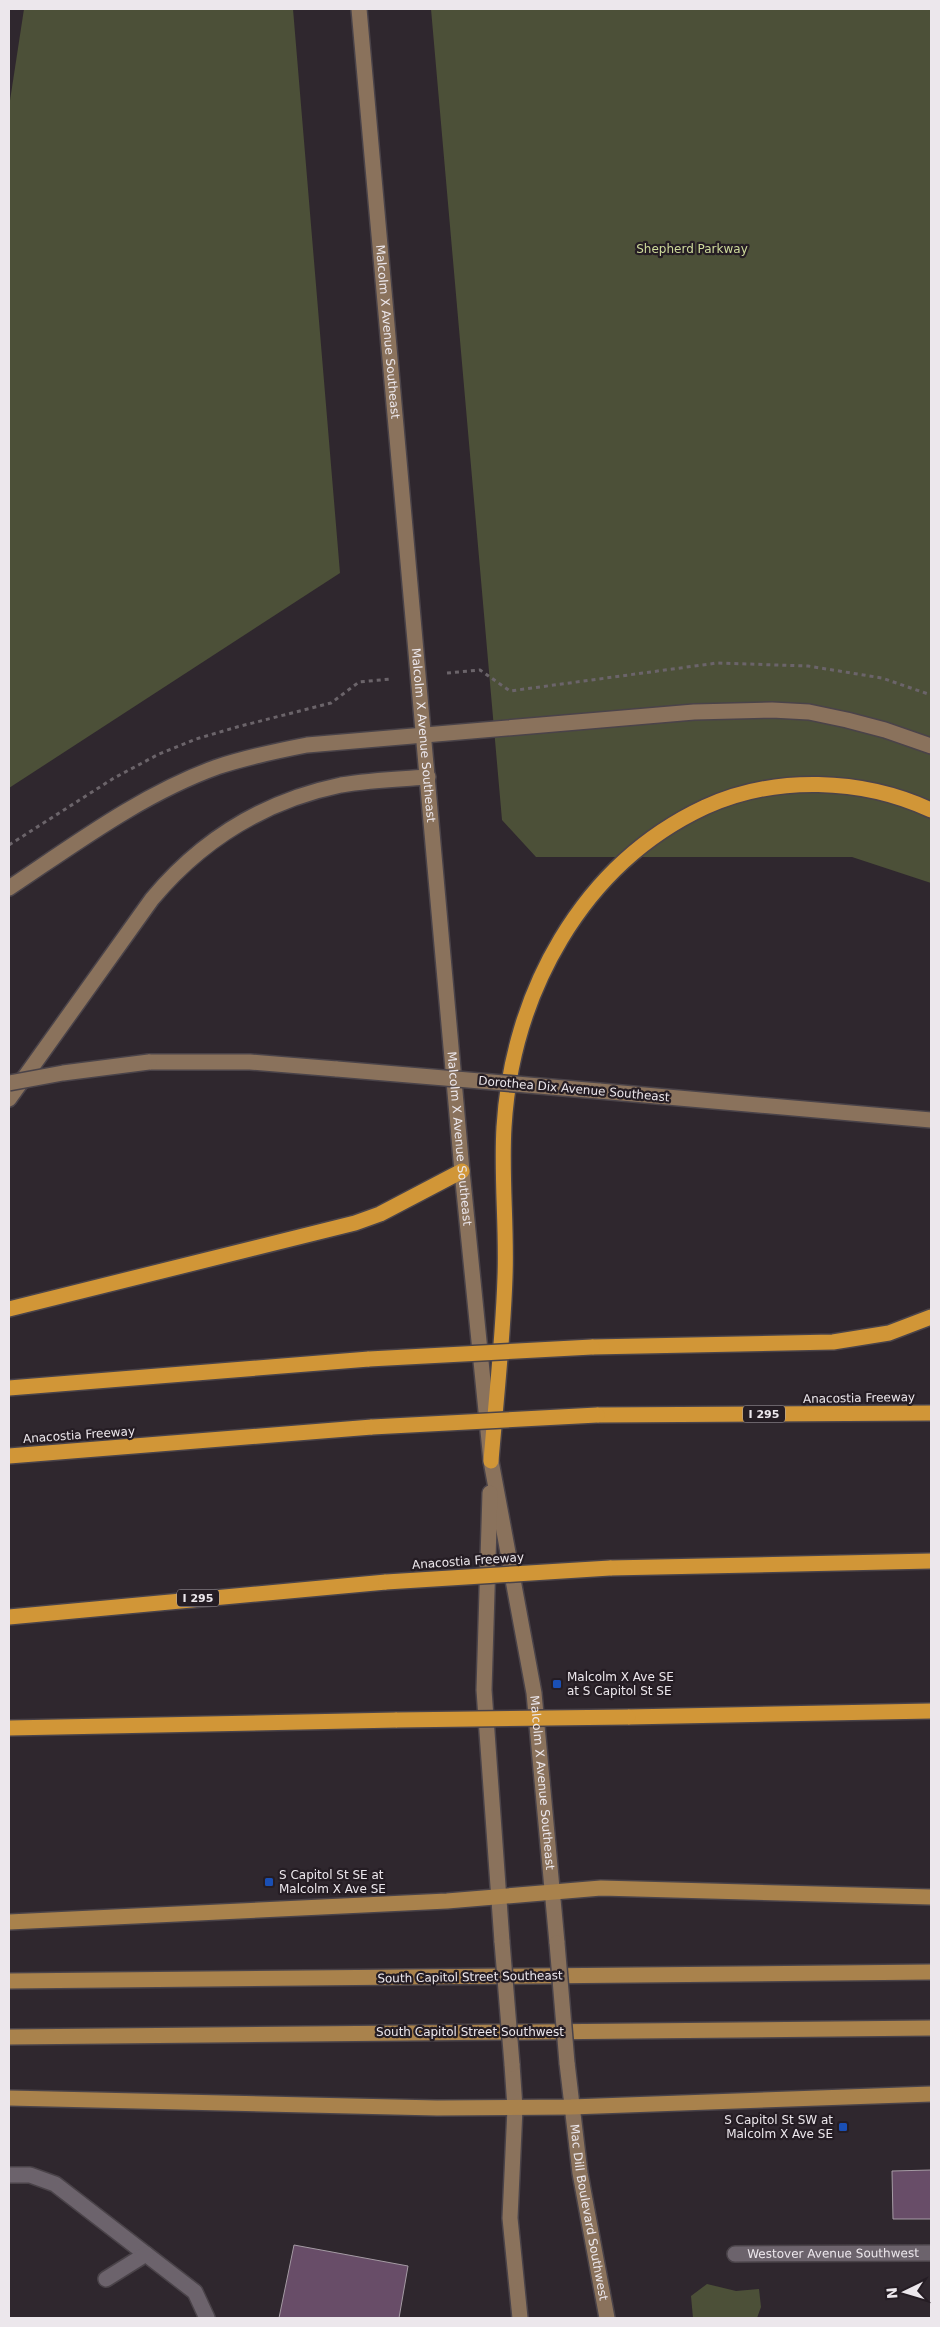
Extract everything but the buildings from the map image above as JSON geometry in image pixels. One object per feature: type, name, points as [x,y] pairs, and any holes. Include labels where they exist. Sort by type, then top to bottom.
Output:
[{"type":"highway","points":[[491,1461],[505,1276],[504,1159],[507,1096],[519,1035],[538,981],[570,923],[589,896],[612,872],[661,832],[716,803],[746,793],[804,784],[833,785],[895,797],[931,810]]},
{"type":"highway","points":[[9,1309],[355,1223],[380,1214],[462,1171]]},
{"type":"highway","points":[[9,1388],[369,1359],[592,1347],[833,1342],[889,1333],[931,1318]]},
{"type":"highway","name":"Anacostia Freeway","points":[[9,1456],[372,1427],[597,1415],[931,1413]]},
{"type":"highway","name":"Anacostia Freeway","points":[[9,1617],[386,1582],[610,1568],[931,1561]]},
{"type":"highway","points":[[9,1728],[931,1711]]},
{"type":"main road","name":"Malcolm X Avenue Southeast","points":[[359,9],[462,1171],[491,1461],[534,1693],[571,2108]]},
{"type":"main road","points":[[9,888],[124,814],[184,781],[247,758],[307,745],[694,712],[772,710],[809,712],[846,720],[885,730],[931,746]]},
{"type":"main road","points":[[9,1099],[152,899],[174,872],[197,852],[251,815],[298,796],[342,785],[428,777]]},
{"type":"main road","name":"Dorothea Dix Avenue Southeast","points":[[9,1083],[62,1072],[149,1062],[250,1062],[931,1120]]},
{"type":"main road","name":"Malcolm X Avenue Southeast","points":[[491,1461],[484,1690],[515,2108]]},
{"type":"main road","points":[[9,1922],[447,1901],[601,1888],[931,1896]]},
{"type":"main road","name":"South Capitol Street Southeast","points":[[9,1982],[931,1972]]},
{"type":"main road","name":"South Capitol Street Southwest","points":[[9,2037],[931,2028]]},
{"type":"main road","points":[[9,2098],[571,2108],[931,2094]]},
{"type":"main road","points":[[515,2108],[510,2218],[520,2318]]},
{"type":"main road","name":"Mac Dill Boulevard Southwest","points":[[571,2108],[580,2173],[607,2318]]},
{"type":"street","points":[[9,2175],[30,2175],[55,2184],[195,2292],[208,2318]]},
{"type":"street","name":"Westover Avenue Southwest","points":[[735,2254],[931,2253]]},
{"type":"street","points":[[106,2279],[146,2254]]},
{"type":"path","points":[[480,670],[510,691],[717,663],[808,666],[882,678],[931,695]]},
{"type":"green space","points":[[24,9],[293,9],[340,573],[9,788],[9,107]]},
{"type":"green space","name":"Shepherd Parkway","points":[[431,9],[931,9],[931,883],[852,857],[536,857],[502,820]]},
{"type":"green space","points":[[707,2284],[736,2291],[759,2289],[761,2307],[757,2318],[693,2318],[691,2296]]},
{"type":"place","name":"Malcolm X Ave SE at S Capitol St SE","points":[[557,1684]]},
{"type":"place","name":"S Capitol St SE at Malcolm X Ave SE","points":[[269,1882]]},
{"type":"place","name":"S Capitol St SW at Malcolm X Ave SE","points":[[843,2127]]}]
